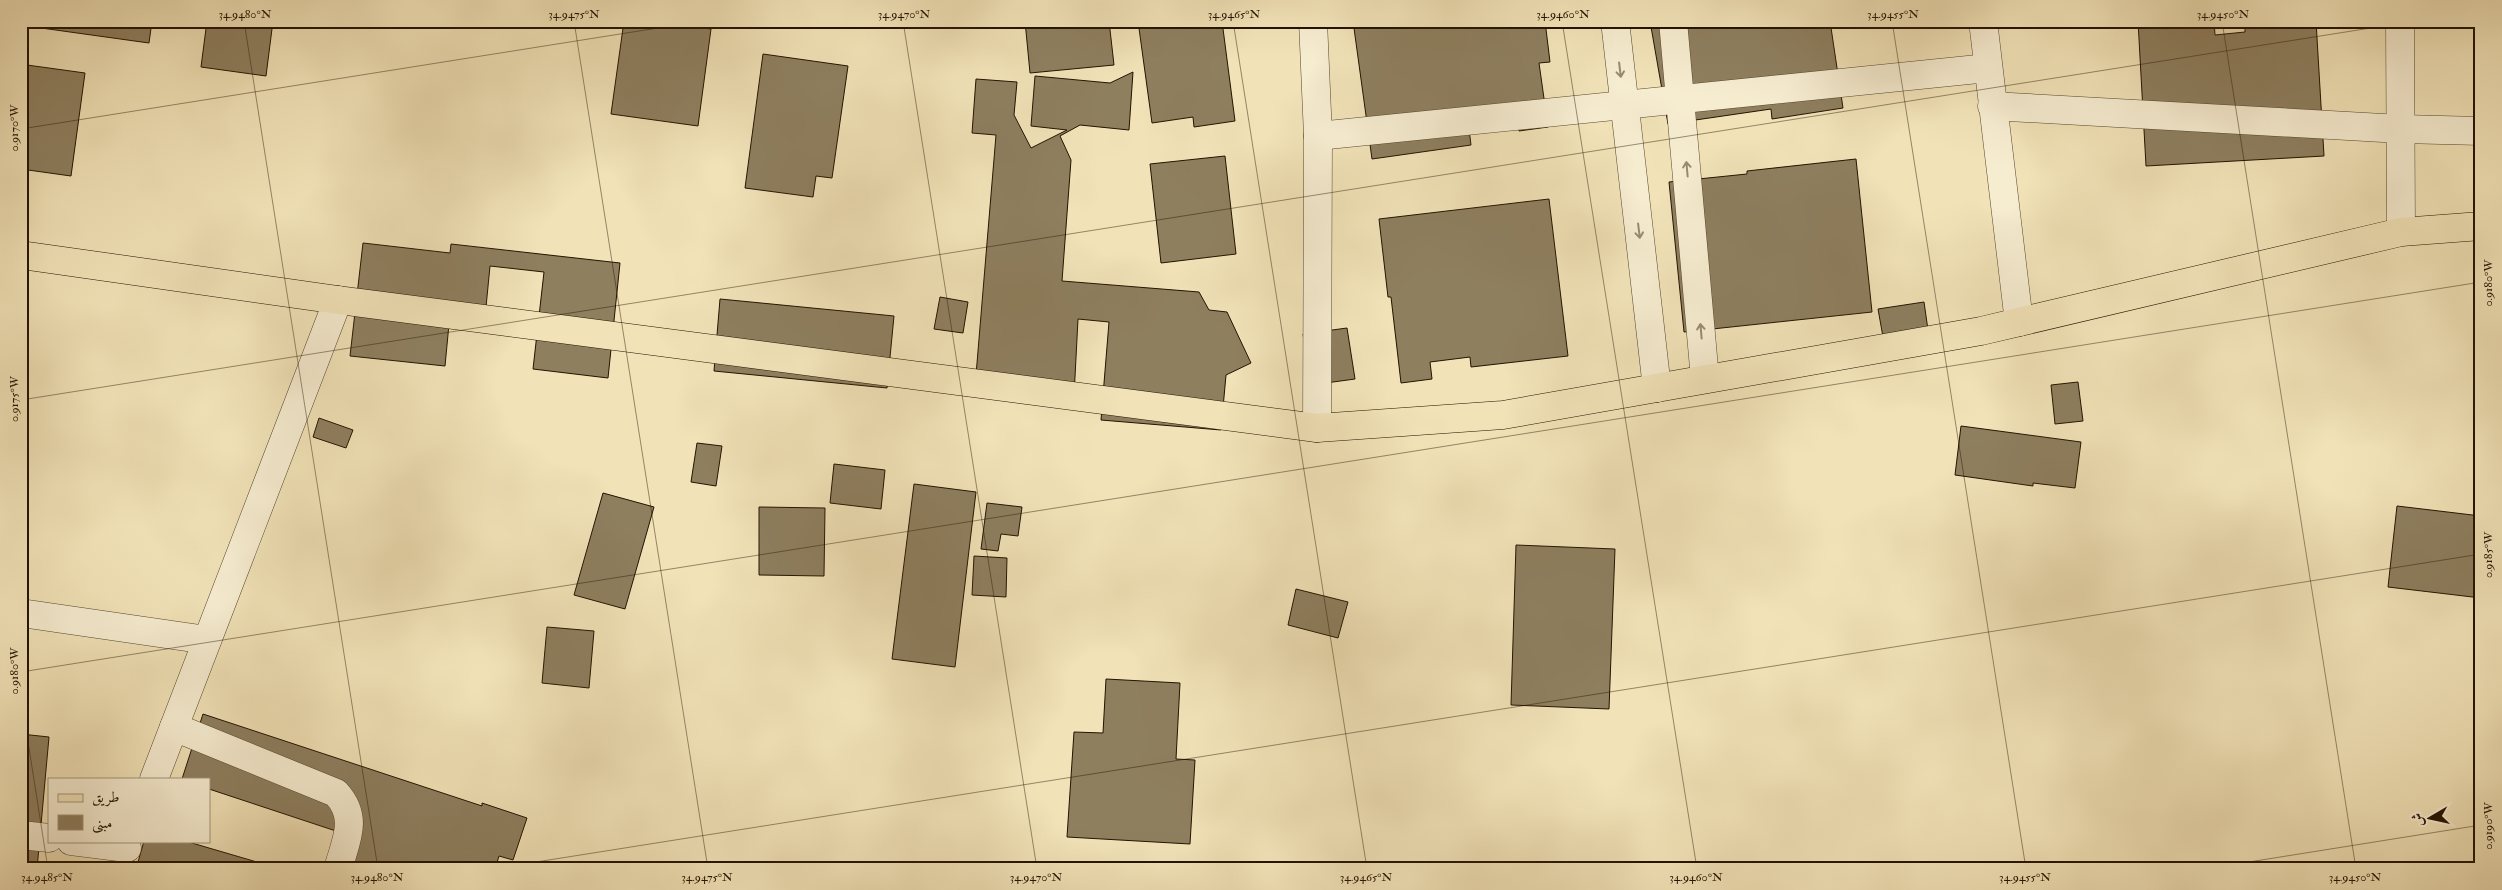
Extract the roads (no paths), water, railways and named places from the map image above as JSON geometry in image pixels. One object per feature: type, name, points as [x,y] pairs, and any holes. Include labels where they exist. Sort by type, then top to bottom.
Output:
[{"type":"main road","points":[[21,255],[338,300],[1317,428],[1503,415],[1981,331],[2401,232],[2481,226]]},
{"type":"street","points":[[1313,21],[1318,136],[1317,428]]},
{"type":"street","points":[[1615,21],[1657,388]]},
{"type":"street","points":[[1673,21],[1705,379]]},
{"type":"street","points":[[1983,21],[2019,322]]},
{"type":"street","points":[[2400,21],[2401,232]]},
{"type":"street","points":[[1318,136],[1625,107],[1988,68]]},
{"type":"street","points":[[1992,106],[2401,129],[2481,131]]},
{"type":"street","points":[[154,778],[338,300]]},
{"type":"street","points":[[21,613],[207,640]]},
{"type":"street","points":[[174,727],[336,793],[345,803],[350,823],[338,869]]},
{"type":"street","points":[[21,835],[48,838]]},
{"type":"street","points":[[76,842],[125,853]]}]
